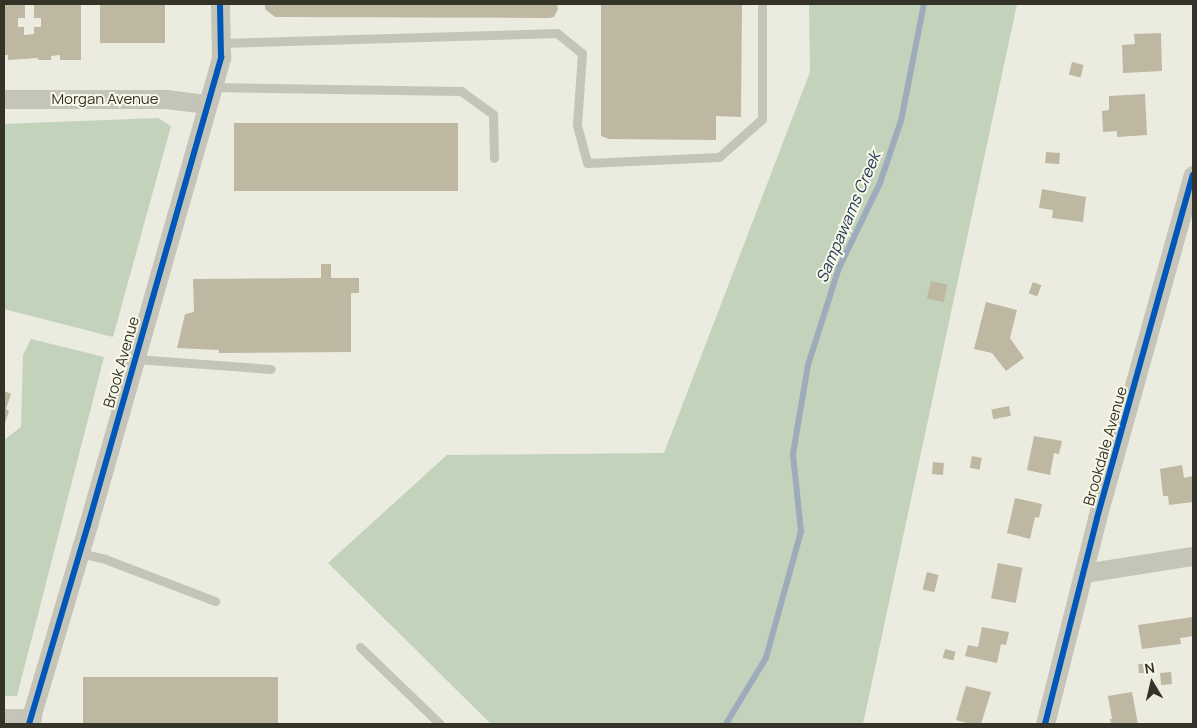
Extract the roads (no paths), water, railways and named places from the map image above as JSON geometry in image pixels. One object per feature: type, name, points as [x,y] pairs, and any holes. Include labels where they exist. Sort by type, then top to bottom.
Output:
[{"type":"street","name":"Brook Avenue","points":[[30,721],[80,553],[221,57],[220,4]]},
{"type":"street","name":"Morgan Avenue","points":[[4,99],[166,99],[209,96]]},
{"type":"street","name":"Brookdale Avenue","points":[[1045,724],[1193,175]]},
{"type":"street","points":[[1084,574],[1193,556]]},
{"type":"street","points":[[4,718],[30,721]]},
{"type":"lane","points":[[221,43],[557,33],[582,52],[577,125],[587,163],[719,157],[762,119],[762,4]]},
{"type":"lane","points":[[209,96],[461,92],[493,114],[494,158]]},
{"type":"lane","points":[[135,359],[270,369]]},
{"type":"lane","points":[[80,553],[105,559],[215,602]]},
{"type":"lane","points":[[360,647],[440,724]]},
{"type":"waterway","name":"Sampawams Creek","points":[[726,724],[766,658],[801,532],[793,454],[808,365],[839,268],[880,183],[901,121],[924,4]]}]
